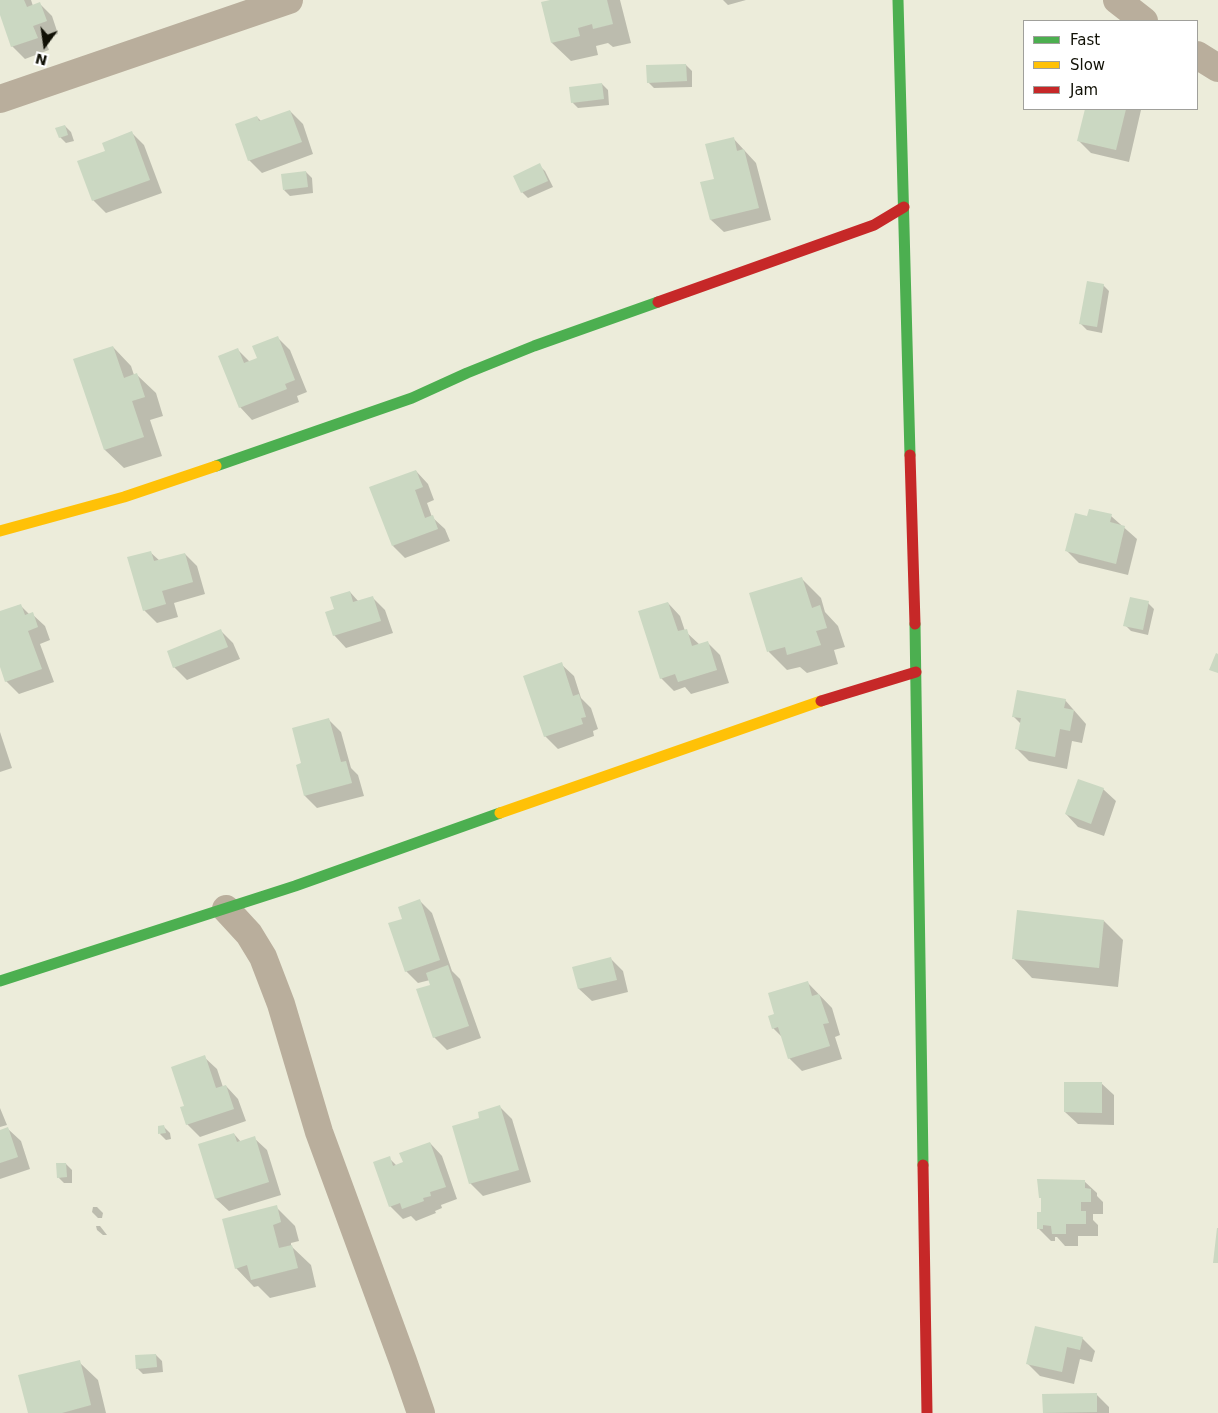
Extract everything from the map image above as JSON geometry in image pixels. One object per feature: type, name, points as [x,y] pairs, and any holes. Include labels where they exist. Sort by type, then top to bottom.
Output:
[{"type":"street","points":[[0,99],[289,0]]},
{"type":"street","points":[[898,0],[916,672],[927,1413]]},
{"type":"street","points":[[1117,0],[1143,20]]},
{"type":"street","points":[[1198,56],[1218,68]]},
{"type":"street","points":[[0,531],[124,497],[363,416],[412,398],[534,346],[874,225],[904,207]]},
{"type":"street","points":[[0,981],[226,909],[796,708],[916,672]]},
{"type":"street","points":[[226,909],[249,934],[263,957],[281,1004],[319,1132],[421,1413]]},
{"type":"building","points":[[0,0],[24,0],[27,7],[40,2],[47,21],[33,26],[38,38],[11,47],[0,15]]},
{"type":"building","points":[[550,0],[607,0],[613,24],[593,29],[592,24],[578,28],[580,36],[551,43],[541,2]]},
{"type":"building","points":[[686,64],[687,81],[647,83],[646,65]]},
{"type":"building","points":[[602,83],[604,99],[571,103],[569,87]]},
{"type":"building","points":[[290,110],[302,142],[248,161],[235,124],[257,116],[259,121]]},
{"type":"building","points":[[1085,110],[1126,110],[1116,150],[1077,141]]},
{"type":"building","points":[[65,125],[68,135],[59,138],[55,128]]},
{"type":"building","points":[[132,131],[150,180],[92,201],[77,161],[105,151],[102,143]]},
{"type":"building","points":[[734,137],[737,151],[744,149],[759,208],[710,220],[700,182],[714,179],[705,144]]},
{"type":"building","points":[[540,163],[548,181],[521,193],[513,176]]},
{"type":"building","points":[[306,171],[308,187],[283,190],[281,174]]},
{"type":"building","points":[[1087,281],[1104,284],[1097,327],[1079,324]]},
{"type":"building","points":[[278,336],[295,380],[285,384],[287,389],[239,408],[218,356],[238,348],[244,363],[257,358],[252,346]]},
{"type":"building","points":[[113,346],[124,378],[137,373],[145,397],[132,401],[144,437],[104,450],[73,359]]},
{"type":"building","points":[[416,470],[423,487],[415,490],[425,518],[433,515],[438,529],[392,546],[369,487]]},
{"type":"building","points":[[1089,509],[1112,514],[1110,522],[1125,526],[1116,564],[1065,551],[1075,513],[1087,516]]},
{"type":"building","points":[[151,551],[154,561],[185,553],[193,582],[162,591],[166,604],[143,611],[127,557]]},
{"type":"building","points":[[802,577],[812,608],[820,605],[827,628],[816,631],[821,645],[787,655],[785,647],[767,652],[749,593]]},
{"type":"building","points":[[350,591],[353,602],[373,596],[381,621],[333,636],[325,612],[334,609],[330,597]]},
{"type":"building","points":[[1130,597],[1149,601],[1143,630],[1123,626]]},
{"type":"building","points":[[668,602],[678,631],[687,629],[692,646],[708,641],[717,670],[678,682],[675,674],[660,679],[638,611]]},
{"type":"building","points":[[21,604],[25,615],[33,612],[38,627],[28,631],[42,669],[5,682],[0,667],[0,611]]},
{"type":"building","points":[[221,629],[228,647],[173,668],[167,651]]},
{"type":"building","points":[[1216,653],[1218,654],[1218,673],[1209,670]]},
{"type":"building","points":[[562,662],[573,696],[579,694],[586,717],[581,718],[583,724],[544,737],[523,676]]},
{"type":"building","points":[[1017,690],[1066,699],[1064,708],[1074,710],[1070,731],[1060,729],[1055,757],[1015,749],[1021,718],[1012,717]]},
{"type":"building","points":[[329,718],[341,762],[346,761],[352,783],[304,796],[296,765],[301,763],[292,728]]},
{"type":"building","points":[[1078,779],[1104,788],[1091,824],[1065,814]]},
{"type":"building","points":[[420,899],[440,960],[405,972],[388,923],[402,919],[398,907]]},
{"type":"building","points":[[1017,910],[1104,920],[1099,968],[1012,959]]},
{"type":"building","points":[[611,957],[617,980],[578,989],[572,967]]},
{"type":"building","points":[[448,965],[469,1026],[433,1038],[416,989],[430,985],[426,973]]},
{"type":"building","points":[[808,981],[812,996],[819,994],[829,1023],[823,1024],[830,1046],[788,1059],[778,1027],[772,1029],[768,1016],[774,1014],[768,993]]},
{"type":"building","points":[[205,1055],[216,1088],[226,1085],[234,1109],[186,1125],[180,1107],[184,1106],[171,1067]]},
{"type":"building","points":[[1064,1082],[1102,1082],[1102,1113],[1064,1112]]},
{"type":"building","points":[[500,1105],[519,1170],[469,1184],[452,1126],[479,1118],[478,1112]]},
{"type":"building","points":[[164,1125],[166,1133],[158,1134],[158,1126]]},
{"type":"building","points":[[8,1127],[18,1157],[0,1163],[0,1130]]},
{"type":"building","points":[[234,1133],[237,1142],[255,1136],[269,1182],[215,1199],[198,1144]]},
{"type":"building","points":[[430,1142],[446,1187],[430,1192],[431,1196],[423,1198],[424,1201],[402,1209],[400,1203],[389,1207],[373,1162],[390,1156],[393,1166],[403,1162],[399,1153]]},
{"type":"building","points":[[56,1163],[66,1163],[67,1177],[57,1178]]},
{"type":"building","points":[[1037,1179],[1085,1180],[1085,1188],[1091,1189],[1091,1202],[1081,1202],[1081,1211],[1086,1211],[1086,1224],[1066,1224],[1066,1234],[1052,1234],[1051,1226],[1043,1225],[1043,1229],[1037,1229],[1037,1212],[1041,1212],[1041,1198],[1039,1198]]},
{"type":"building","points":[[277,1205],[281,1222],[273,1225],[279,1248],[292,1245],[298,1268],[251,1280],[247,1265],[235,1269],[222,1219]]},
{"type":"building","points":[[1217,1228],[1218,1263],[1213,1263]]},
{"type":"building","points":[[1035,1326],[1083,1337],[1080,1350],[1067,1347],[1062,1372],[1026,1364]]},
{"type":"building","points":[[156,1354],[157,1367],[136,1369],[135,1355]]},
{"type":"building","points":[[80,1360],[91,1405],[62,1413],[28,1413],[18,1375]]},
{"type":"building","points":[[1097,1393],[1097,1412],[1043,1413],[1042,1394]]},
{"type":"traffic: fast","points":[[898,0],[910,455]]},
{"type":"traffic: fast","points":[[216,466],[412,398],[534,346],[658,302]]},
{"type":"traffic: fast","points":[[915,624],[923,1165]]},
{"type":"traffic: fast","points":[[0,981],[295,886],[500,813]]},
{"type":"traffic: slow","points":[[0,531],[124,497],[216,466]]},
{"type":"traffic: slow","points":[[500,813],[821,701]]},
{"type":"traffic: jam","points":[[658,302],[874,225],[904,207]]},
{"type":"traffic: jam","points":[[910,455],[915,624]]},
{"type":"traffic: jam","points":[[821,701],[916,672]]},
{"type":"traffic: jam","points":[[923,1165],[927,1413]]}]
